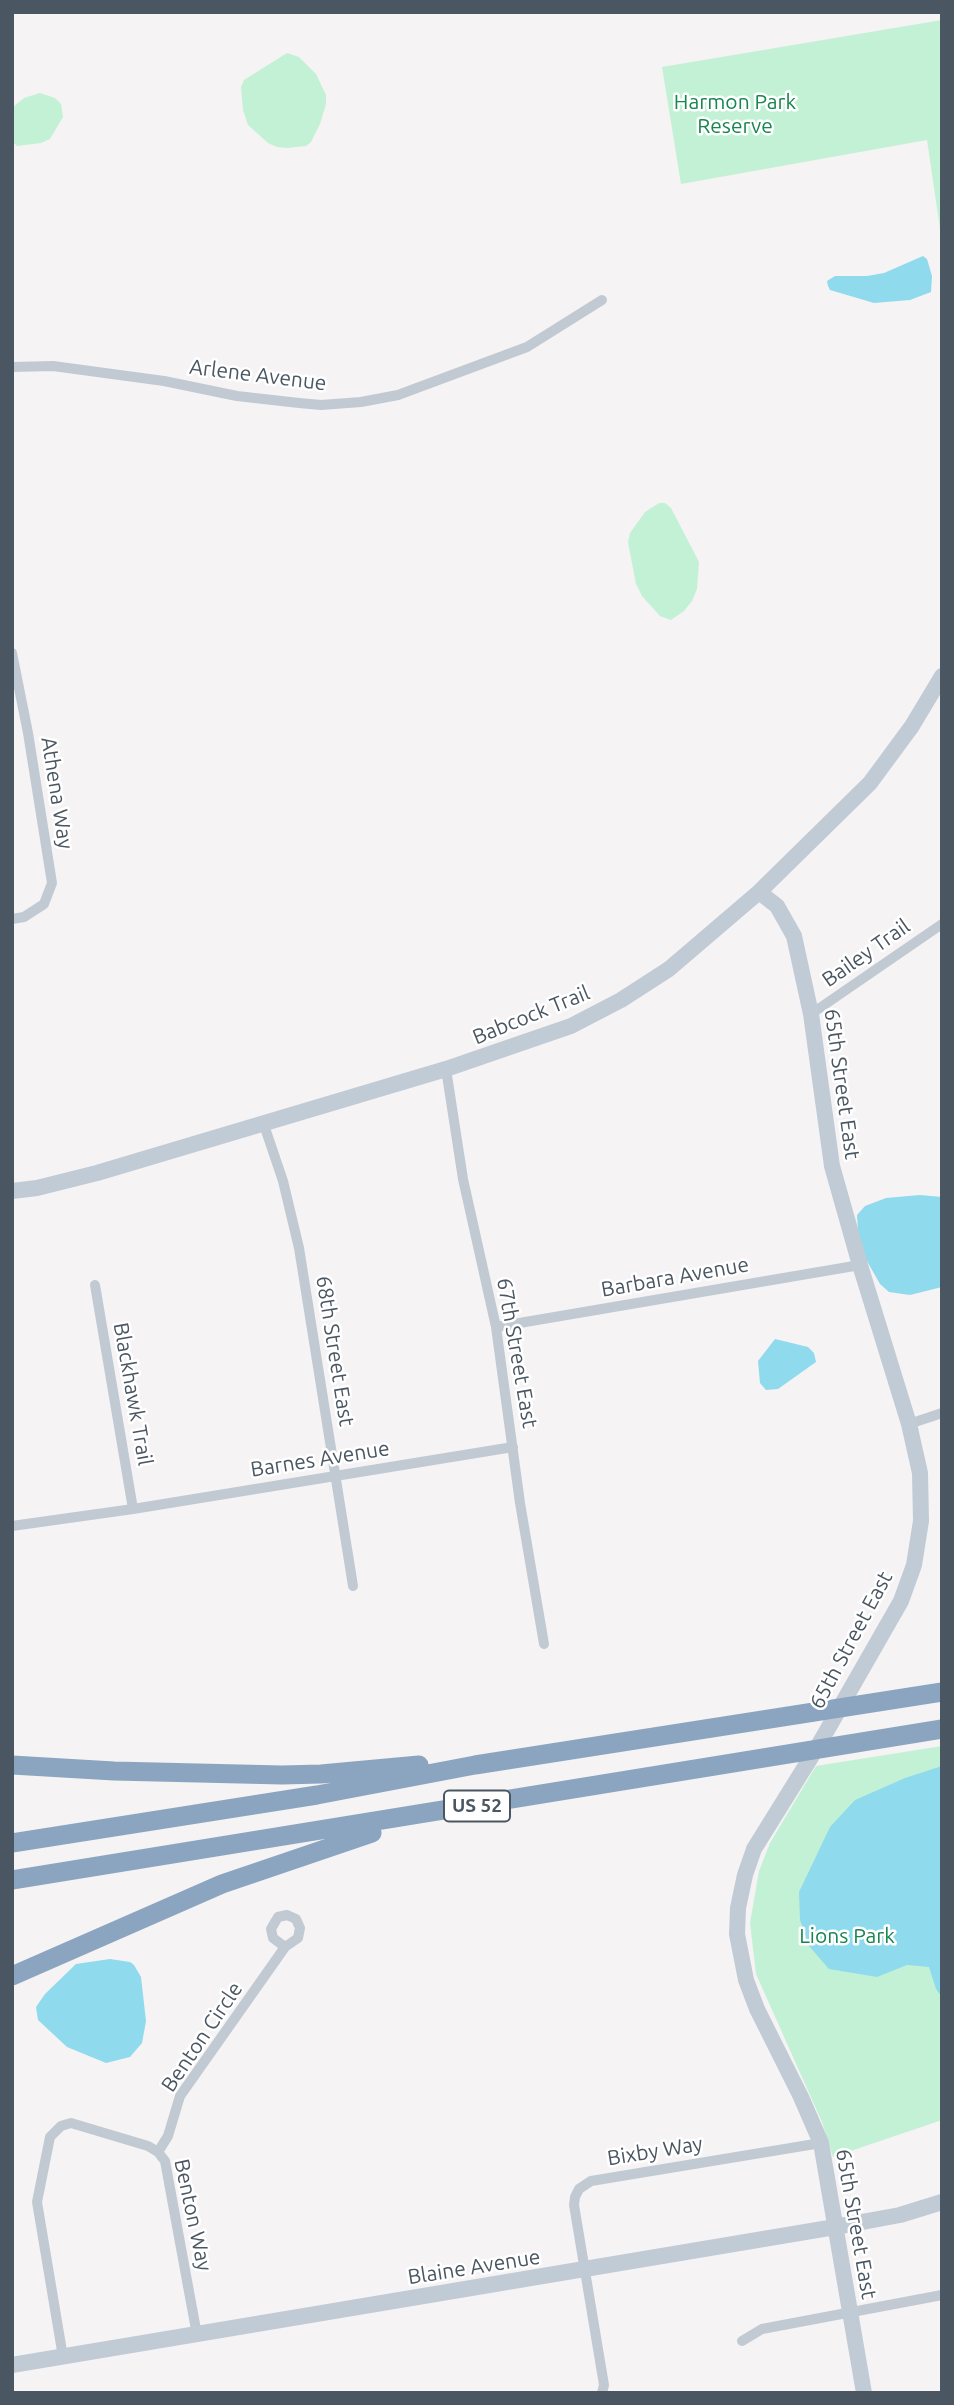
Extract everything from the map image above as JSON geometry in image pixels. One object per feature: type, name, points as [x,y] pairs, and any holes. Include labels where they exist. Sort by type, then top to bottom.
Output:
[{"type":"highway","name":"US 52","points":[[12,1843],[317,1796],[475,1765],[942,1692]]},
{"type":"highway","name":"US 52","points":[[12,1880],[942,1729]]},
{"type":"highway","points":[[12,1765],[114,1771],[282,1775],[454,1762],[475,1765]]},
{"type":"highway","points":[[12,1976],[222,1884],[342,1842],[448,1811]]},
{"type":"street","name":"Arlene Avenue","points":[[12,367],[52,366],[164,381],[237,396],[299,403],[321,405],[361,402],[398,395],[527,348],[602,300]]},
{"type":"street","name":"Athena Way","points":[[12,653],[52,883],[44,904],[24,917],[12,919]]},
{"type":"street","name":"Babcock Trail","points":[[12,1191],[37,1188],[97,1173],[446,1069],[572,1026],[621,1000],[669,969],[759,892],[870,783],[912,726],[942,676]]},
{"type":"street","name":"65th Street East","points":[[759,892],[777,906],[794,936],[811,1014],[832,1167],[909,1424],[920,1473],[921,1521],[914,1565],[901,1601],[818,1746],[754,1849],[744,1875],[738,1909],[737,1934],[741,1961],[757,2009],[801,2096],[821,2143],[864,2393]]},
{"type":"street","name":"Bailey Trail","points":[[811,1014],[942,925]]},
{"type":"street","name":"67th Street East","points":[[446,1069],[463,1179],[496,1328],[544,1644]]},
{"type":"street","name":"68th Street East","points":[[264,1125],[283,1181],[299,1248],[353,1586]]},
{"type":"street","name":"Barbara Avenue","points":[[496,1328],[860,1265]]},
{"type":"street","name":"Blackhawk Trail","points":[[95,1285],[133,1509]]},
{"type":"street","points":[[909,1424],[942,1413]]},
{"type":"street","name":"Barnes Avenue","points":[[12,1525],[133,1509],[513,1447]]},
{"type":"street","name":"Benton Circle","points":[[158,2152],[168,2136],[180,2096],[285,1947]]},
{"type":"street","name":"Benton Way","points":[[62,2357],[37,2203],[50,2137],[61,2126],[76,2123],[148,2146],[158,2152],[167,2168],[197,2334]]},
{"type":"street","name":"Bixby Way","points":[[584,2270],[575,2205],[575,2197],[584,2184],[821,2143]]},
{"type":"street","name":"Blaine Avenue","points":[[12,2365],[835,2227],[901,2215],[942,2202]]},
{"type":"street","points":[[584,2270],[604,2385],[602,2393]]},
{"type":"street","points":[[742,2341],[762,2329],[942,2295]]},
{"type":"green space","name":"Harmon Park Reserve","points":[[942,20],[942,242],[927,140],[681,184],[662,67]]},
{"type":"green space","points":[[287,53],[299,57],[316,74],[326,95],[326,104],[311,142],[306,146],[287,148],[268,143],[248,125],[243,110],[241,87],[244,80]]},
{"type":"green space","points":[[40,93],[55,98],[61,104],[63,117],[50,139],[17,146],[12,141],[12,108],[24,98]]},
{"type":"green space","points":[[659,503],[665,503],[671,508],[699,562],[697,589],[692,601],[671,620],[660,616],[642,596],[636,584],[628,542],[630,533],[645,512]]},
{"type":"green space","name":"Lions Park","points":[[942,1746],[942,2120],[833,2157],[822,2122],[756,1974],[750,1923],[759,1871],[770,1843],[816,1766]]},
{"type":"water","points":[[923,256],[927,259],[932,276],[931,292],[910,300],[874,303],[830,290],[828,286],[827,281],[835,276],[884,273]]},
{"type":"water","points":[[920,1195],[942,1197],[942,1287],[910,1295],[889,1292],[880,1284],[859,1247],[857,1215],[865,1206],[886,1198]]},
{"type":"water","points":[[775,1339],[808,1347],[814,1353],[816,1362],[778,1389],[766,1390],[760,1383],[758,1361]]},
{"type":"water","points":[[942,1766],[942,1997],[936,1989],[929,1967],[907,1965],[877,1977],[829,1969],[809,1946],[800,1920],[799,1892],[830,1827],[855,1800],[905,1778]]},
{"type":"water","points":[[110,1959],[130,1962],[141,1977],[146,2021],[142,2043],[130,2057],[106,2063],[67,2047],[38,2020],[36,2007],[45,1994],[76,1964]]}]
